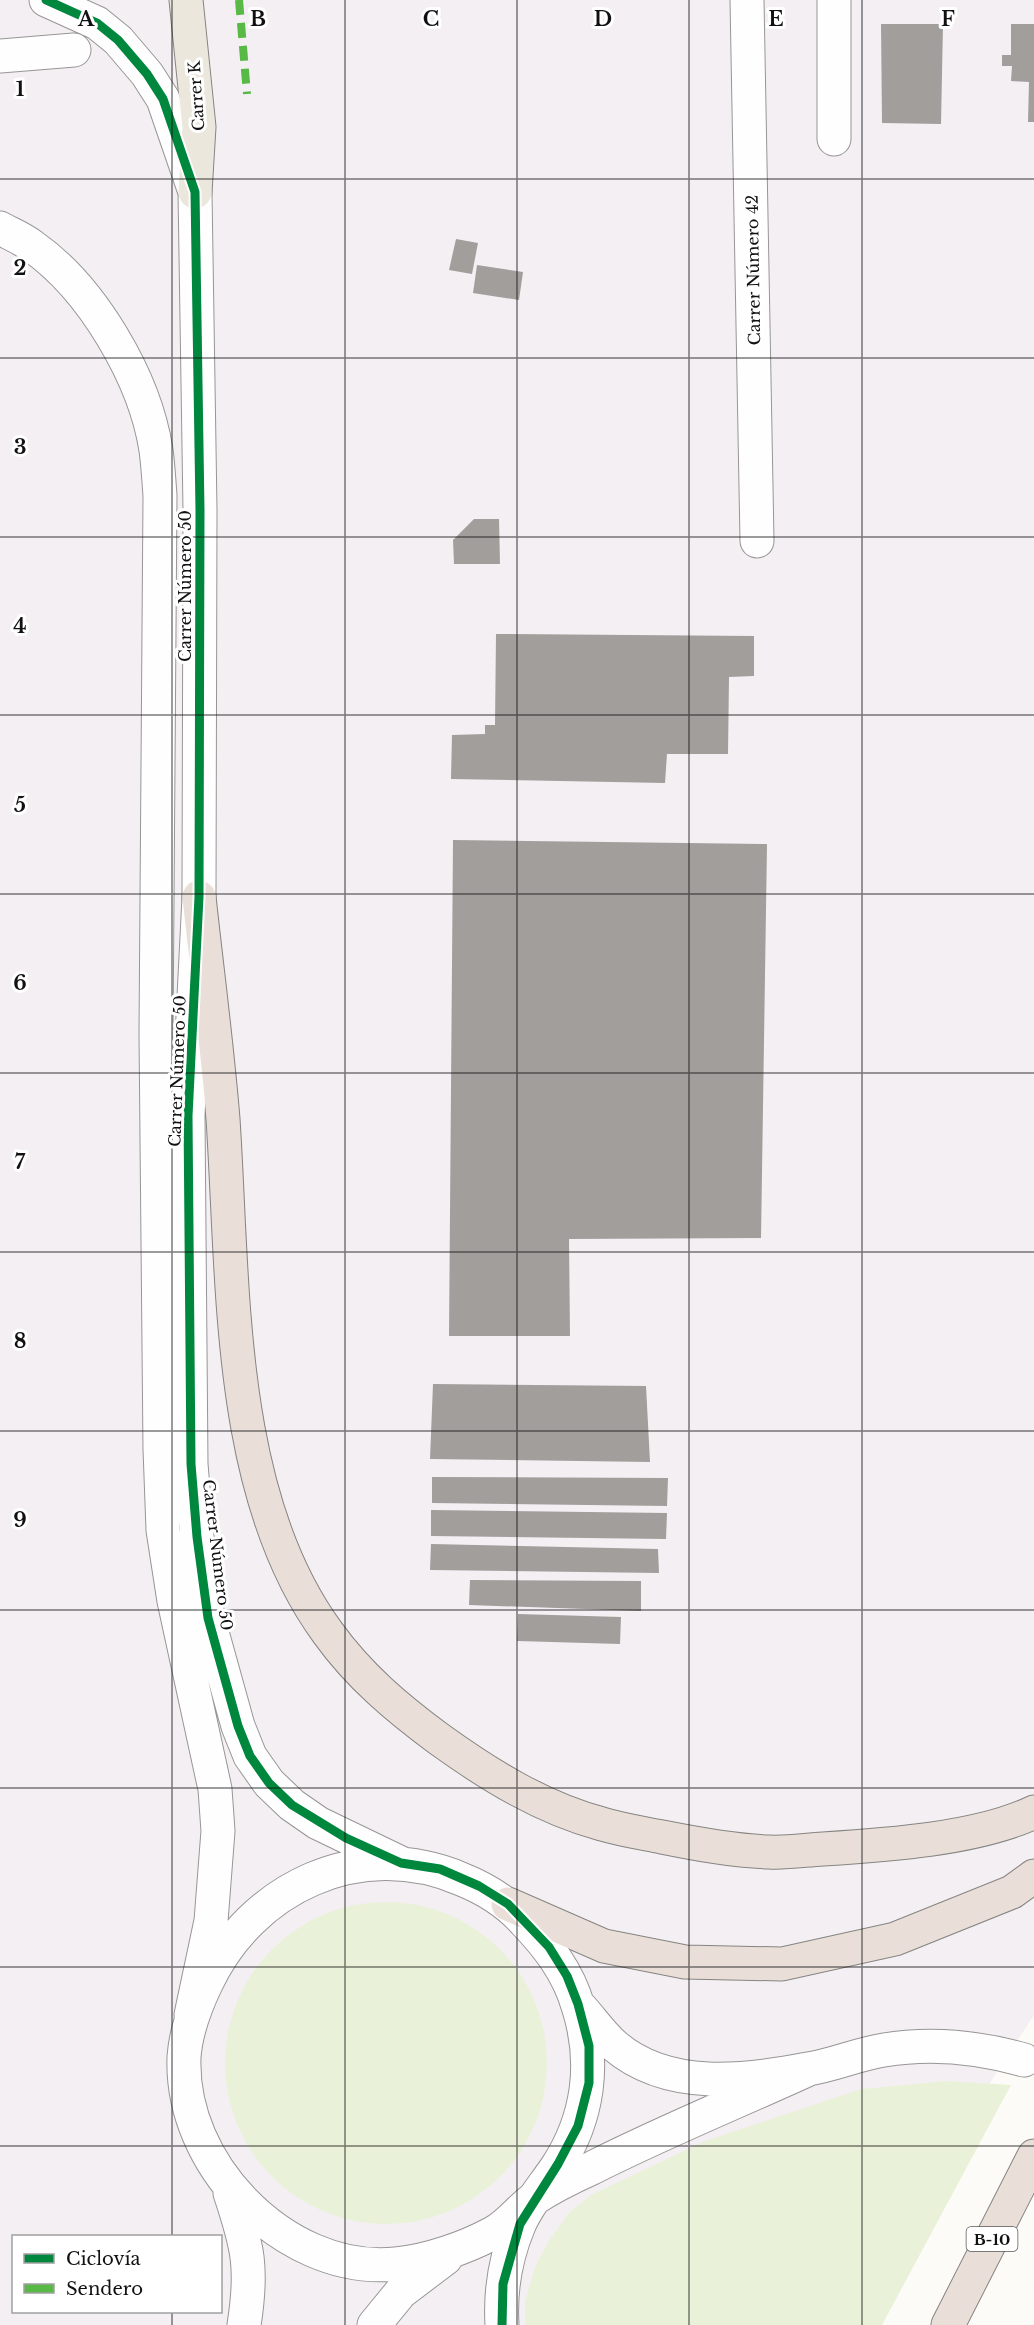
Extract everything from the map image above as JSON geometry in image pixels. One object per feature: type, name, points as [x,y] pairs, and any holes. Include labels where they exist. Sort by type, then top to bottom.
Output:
[{"type":"highway","points":[[199,897],[222,1118],[231,1302],[254,1453],[269,1511],[291,1566],[326,1632],[355,1667],[407,1716],[481,1769],[545,1803],[612,1827],[685,1842],[771,1853],[929,1838],[1010,1823],[1034,1812]]},
{"type":"highway","points":[[508,1904],[604,1946],[685,1962],[782,1964],[895,1939],[1012,1892],[1034,1876]]},
{"type":"highway","name":"B-10","points":[[948,2325],[1034,2156]]},
{"type":"main road","name":"Carrer K","points":[[186,0],[199,127],[195,192]]},
{"type":"street","name":"Carrer Número 50","points":[[46,0],[97,22],[118,40],[147,74],[162,99],[195,192],[201,510],[199,897],[188,1116],[191,1464],[197,1537],[208,1618],[238,1726],[250,1756],[269,1783],[292,1805],[318,1823],[401,1863]]},
{"type":"street","name":"Carrer Número 42","points":[[747,0],[757,541]]},
{"type":"street","points":[[834,0],[834,139]]},
{"type":"street","points":[[0,56],[74,50]]},
{"type":"street","name":"Carrer Número 50","points":[[0,228],[32,245],[65,274],[95,309],[137,386],[156,448],[160,496],[156,1034],[160,1449],[164,1530],[172,1590],[215,1789],[218,1831],[210,1921],[191,2015]]},
{"type":"street","points":[[502,2325],[503,2284],[520,2223],[533,2199],[558,2164],[578,2126],[589,2083],[589,2046],[578,2004],[567,1976],[549,1947],[508,1904],[479,1886],[440,1869],[401,1863],[357,1866],[319,1875],[288,1890],[260,1910],[237,1935],[212,1971],[191,2015],[184,2057],[188,2105],[200,2141],[227,2185],[261,2220],[296,2243],[329,2257],[359,2263],[396,2264],[459,2247],[496,2231],[533,2199],[593,2167],[809,2069]]},
{"type":"street","points":[[578,2004],[614,2045],[635,2059],[675,2075],[698,2079],[733,2078],[809,2069],[882,2050],[925,2045],[960,2046],[1024,2060]]},
{"type":"street","points":[[227,2185],[247,2247],[250,2273],[244,2325]]},
{"type":"street","points":[[374,2325],[401,2292],[459,2247]]},
{"type":"shaded area","points":[[0,0],[1034,0],[1034,2015],[936,2166],[861,2325],[0,2325]]},
{"type":"green space","points":[[386,1902],[433,1909],[462,1921],[500,1949],[528,1987],[540,2016],[547,2063],[540,2110],[528,2139],[500,2177],[462,2205],[433,2217],[386,2224],[339,2217],[310,2205],[272,2177],[244,2139],[232,2110],[225,2063],[232,2016],[244,1987],[272,1949],[310,1921],[339,1909]]},
{"type":"green space","points":[[947,2081],[1011,2085],[882,2325],[525,2325],[525,2302],[535,2267],[547,2244],[569,2213],[591,2195],[705,2141],[861,2089]]},
{"type":"building","points":[[881,24],[943,24],[941,124],[882,123]]},
{"type":"building","points":[[1011,24],[1034,24],[1034,122],[1028,122],[1029,82],[1011,81],[1012,66],[1002,66],[1002,55],[1011,55]]},
{"type":"building","points":[[456,239],[478,243],[472,274],[449,270]]},
{"type":"building","points":[[477,265],[523,272],[519,300],[473,293]]},
{"type":"building","points":[[474,519],[499,519],[500,564],[454,564],[453,540]]},
{"type":"building","points":[[496,634],[754,636],[754,676],[729,677],[728,754],[667,754],[665,783],[451,779],[452,735],[485,734],[485,725],[495,725]]},
{"type":"building","points":[[453,840],[767,844],[761,1238],[569,1239],[570,1336],[449,1336]]},
{"type":"building","points":[[433,1384],[646,1386],[650,1462],[430,1459]]},
{"type":"building","points":[[432,1477],[668,1478],[667,1506],[432,1503]]},
{"type":"building","points":[[431,1510],[667,1513],[666,1539],[431,1536]]},
{"type":"building","points":[[431,1544],[658,1549],[659,1573],[430,1570]]},
{"type":"building","points":[[470,1580],[641,1581],[641,1611],[469,1605]]},
{"type":"building","points":[[518,1614],[621,1617],[620,1644],[517,1641]]},
{"type":"marked path","points":[[239,0],[247,94]]},
{"type":"cycle path","points":[[46,0],[97,23],[118,40],[147,74],[163,99],[195,192],[200,510],[199,897],[188,1116],[191,1464],[197,1537],[208,1618],[238,1726],[250,1756],[269,1783],[292,1805],[346,1838],[401,1863],[440,1869],[479,1886],[508,1904],[549,1947],[567,1976],[578,2004],[589,2046],[589,2083],[578,2126],[558,2164],[520,2224],[503,2284],[502,2325]]}]
